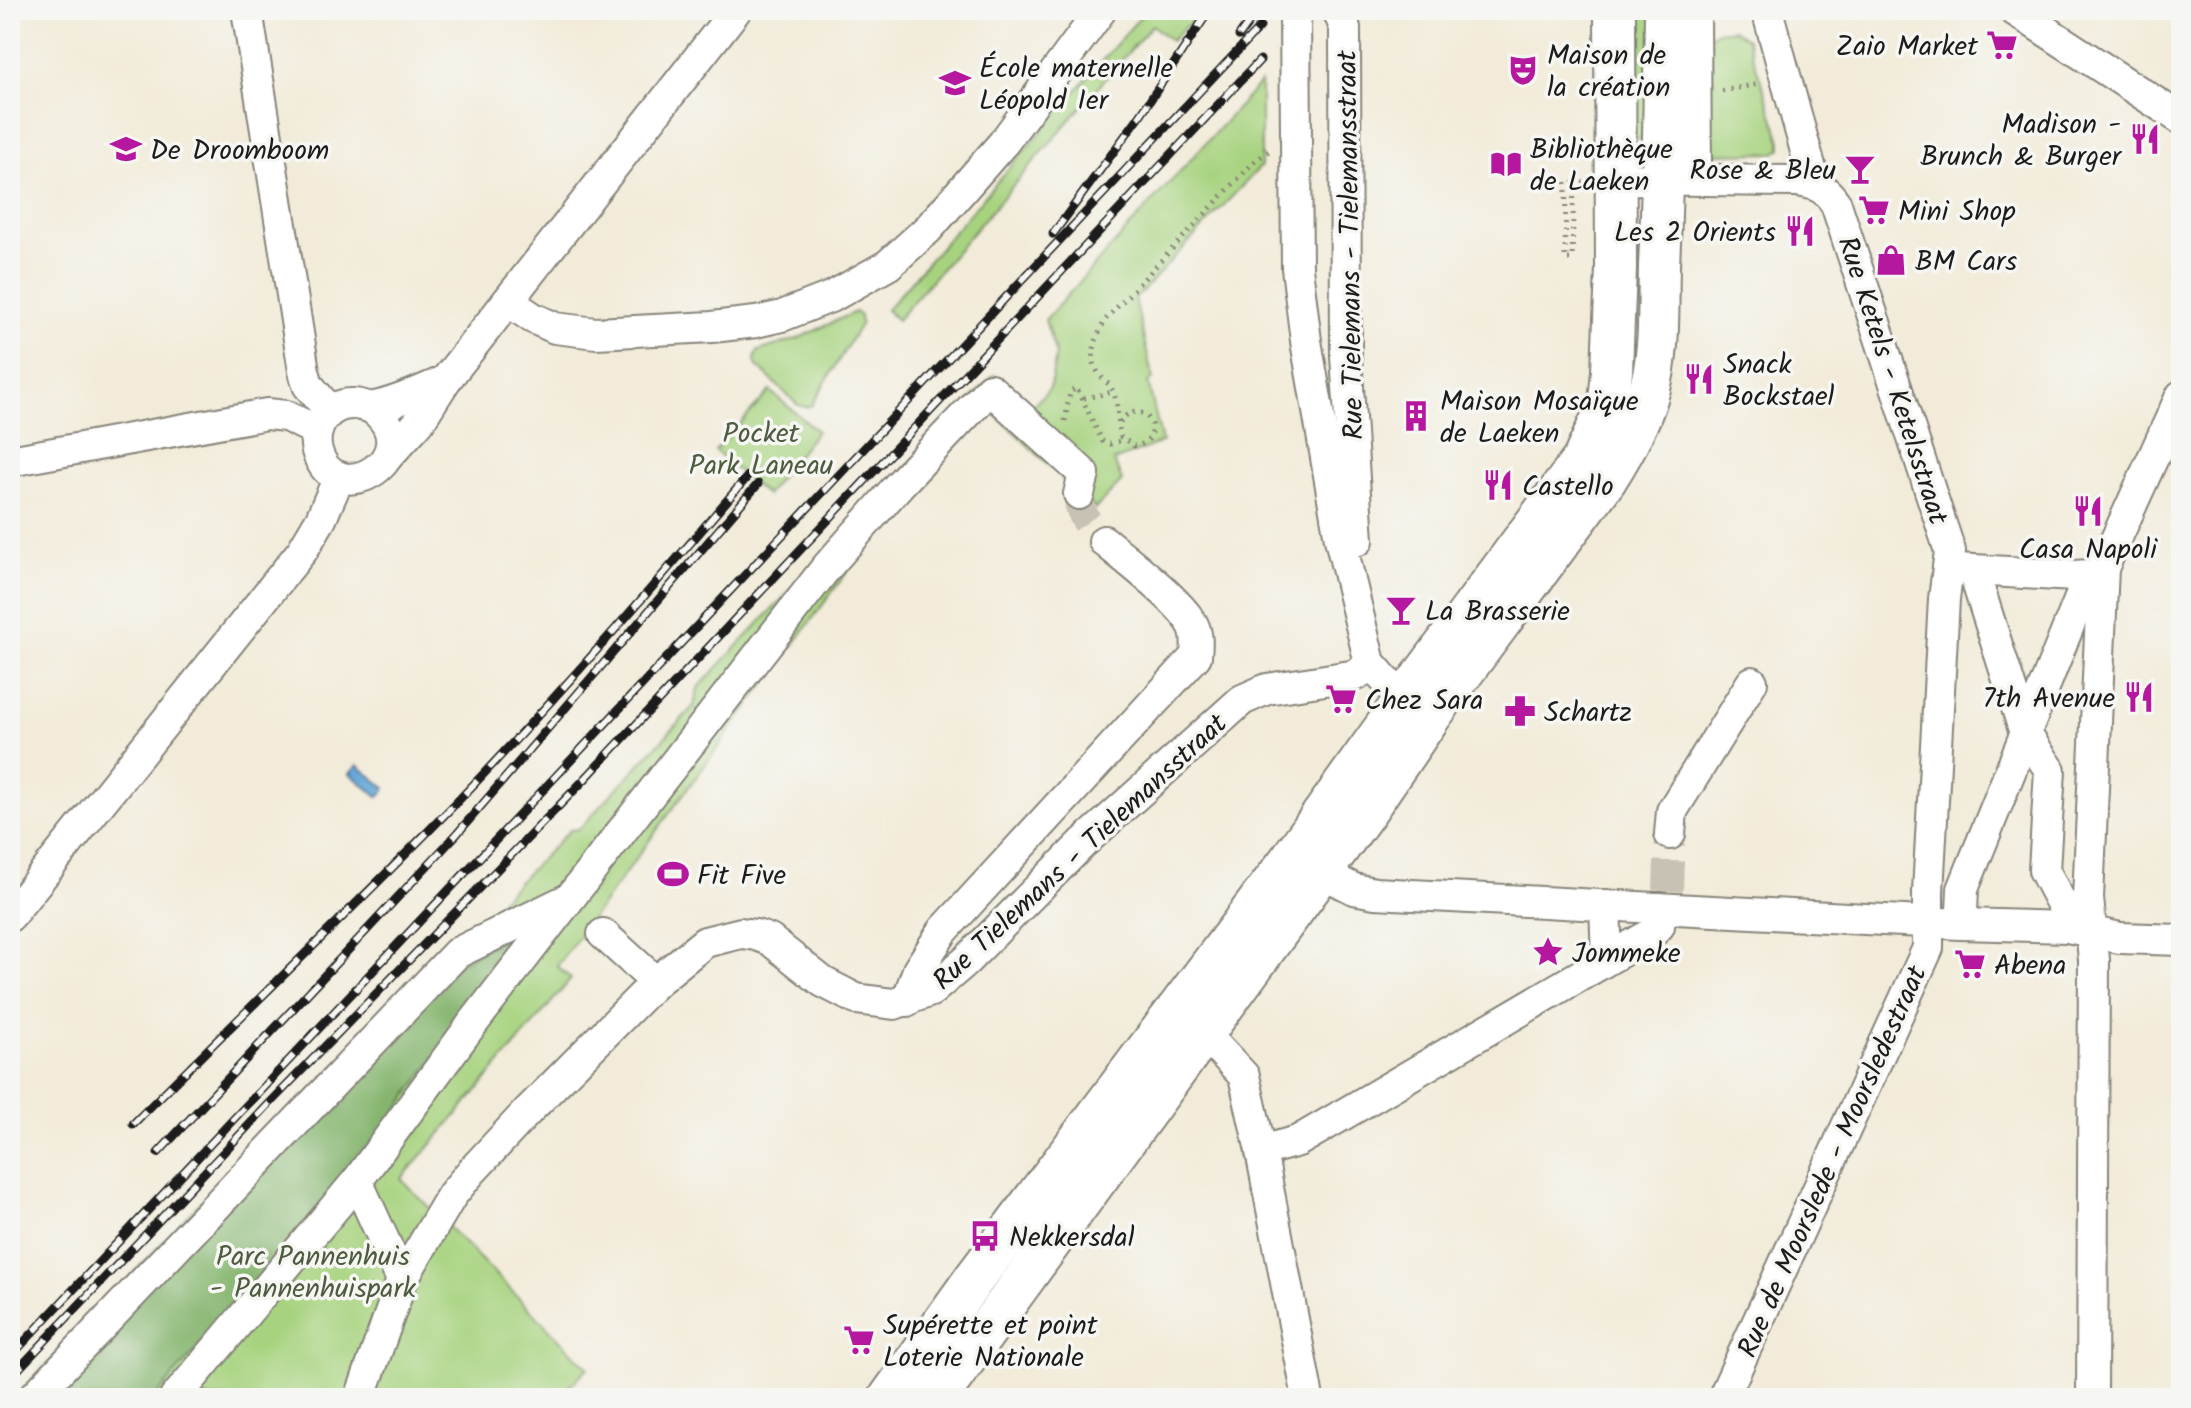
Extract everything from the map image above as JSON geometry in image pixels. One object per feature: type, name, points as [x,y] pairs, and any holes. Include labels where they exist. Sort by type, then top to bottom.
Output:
[{"type":"main road","points":[[937,1398],[1190,1022],[1307,865],[1418,708],[1583,459],[1599,428],[1609,402],[1612,371],[1600,181],[1615,10]]},
{"type":"main road","points":[[1418,708],[1606,480],[1640,417],[1653,377],[1679,177],[1665,10]]},
{"type":"main road","points":[[889,1398],[974,1279],[1190,1022]]},
{"type":"street","points":[[247,10],[304,371],[323,421]]},
{"type":"street","points":[[387,457],[389,430],[372,408],[350,403],[323,421],[315,444],[319,458],[327,469],[339,477],[353,479],[379,469],[419,422],[445,381],[736,10]]},
{"type":"street","points":[[508,301],[555,328],[574,332],[623,332],[732,325],[769,319],[808,306],[859,283],[909,247],[973,180],[1034,103],[1101,10]]},
{"type":"street","name":"Rue Tielemans - Tielemansstraat","points":[[1338,10],[1345,28],[1346,356],[1363,626]]},
{"type":"street","points":[[1679,177],[1695,10]]},
{"type":"street","name":"Rue Ketels - Ketelsstraat","points":[[1767,10],[1772,81],[1822,189],[1836,204],[1950,551],[1929,922]]},
{"type":"street","points":[[2014,10],[2181,119]]},
{"type":"street","name":"Rue Tielemans - Tielemansstraat","points":[[360,1398],[402,1280],[452,1195],[526,1113],[656,982],[705,942],[741,933],[770,940],[823,982],[848,996],[894,1004],[931,991],[966,961],[1083,843],[1242,700],[1267,689],[1357,675],[1370,663],[1340,539],[1299,283],[1297,16]]},
{"type":"street","points":[[1600,181],[1679,177],[1797,181],[1822,189]]},
{"type":"street","points":[[372,408],[445,381]]},
{"type":"street","points":[[175,1398],[357,1181],[470,1027],[826,568],[990,389],[1084,474],[1079,494]]},
{"type":"street","points":[[1953,897],[2080,598],[2093,586],[2103,568],[2181,396]]},
{"type":"street","points":[[10,461],[267,414],[323,421]]},
{"type":"street","points":[[10,916],[302,551],[321,519],[339,477]]},
{"type":"street","points":[[907,1001],[918,970],[943,931],[1196,656],[1198,644],[1193,625],[1104,541]]},
{"type":"street","points":[[1947,568],[2074,576],[2090,575],[2103,568]]},
{"type":"street","points":[[2079,925],[2088,898],[2103,568]]},
{"type":"street","points":[[1950,600],[1979,591],[2025,733],[2050,770],[2044,870],[2079,925],[2094,960],[2092,1398]]},
{"type":"street","points":[[1370,663],[1381,678],[1418,708]]},
{"type":"street","points":[[1670,834],[1672,811],[1752,682]]},
{"type":"street","points":[[1307,865],[1354,889],[1375,893],[1605,905],[1665,903],[1929,922],[2079,925],[2120,938],[2181,940]]},
{"type":"street","points":[[33,1398],[457,953],[574,896]]},
{"type":"street","points":[[1261,1151],[1298,1141],[1651,934],[1659,926],[1665,903]]},
{"type":"street","points":[[1605,905],[1607,959]]},
{"type":"street","name":"Rue de Moorslede - Moorsledestraat","points":[[1723,1398],[1928,948],[1929,922]]},
{"type":"street","points":[[603,934],[656,982]]},
{"type":"street","points":[[1190,1022],[1244,1076],[1308,1398]]},
{"type":"street","points":[[357,1181],[402,1280]]},
{"type":"path","points":[[1717,92],[1772,81]]},
{"type":"path","points":[[1120,422],[1128,413],[1140,412],[1150,418],[1153,430],[1149,440],[1140,445],[1129,444],[1119,431],[1114,392],[1100,375],[1093,357],[1095,341],[1105,320],[1254,162],[1275,146]]},
{"type":"path","points":[[1574,183],[1572,259],[1565,259],[1564,182],[1600,181]]},
{"type":"path","points":[[1062,454],[1070,392],[1077,388],[1102,441],[1110,444],[1123,440]]},
{"type":"path","points":[[1084,398],[1114,392]]},
{"type":"green space","points":[[1146,10],[1216,10],[1185,27],[1171,41],[1152,25],[897,320],[886,310]]},
{"type":"green space","points":[[1625,10],[1653,10],[1653,139],[1624,139]]},
{"type":"green space","points":[[1733,29],[1747,39],[1781,141],[1781,149],[1775,153],[1709,154],[1709,37],[1717,31]]},
{"type":"green space","name":"Parc Pannenhuis - Pannenhuispark","points":[[1261,82],[1261,166],[1135,299],[1153,380],[1148,382],[1162,442],[1114,461],[1122,481],[1095,509],[987,406],[908,489],[557,966],[571,979],[401,1179],[588,1368],[558,1398],[15,1398],[198,1205],[570,830],[579,829],[694,706],[698,688],[994,375],[1032,407],[1050,388],[1056,355],[1045,320]]},
{"type":"green space","points":[[855,312],[860,316],[861,323],[812,405],[798,405],[756,365],[758,351],[797,339]]},
{"type":"green space","name":"Pocket Park Laneau","points":[[770,391],[817,431],[766,495],[715,451]]},
{"type":"green space","points":[[532,923],[348,1178],[154,1398],[40,1398],[447,970]]},
{"type":"water","points":[[357,765],[386,788],[379,797],[350,774]]},
{"type":"tunnel","points":[[1079,494],[1083,514],[1104,541]]},
{"type":"tunnel","points":[[1668,891],[1670,834]]},
{"type":"railway","points":[[1239,36],[1258,10]]},
{"type":"railway","points":[[1053,234],[1139,117],[1205,17]]},
{"type":"railway","points":[[10,1357],[1260,27]]},
{"type":"railway","points":[[10,1378],[268,1105],[584,780],[1260,60]]},
{"type":"railway","points":[[133,1124],[492,765],[748,476]]},
{"type":"railway","points":[[158,1153],[456,835],[758,484]]},
{"type":"place","name":"Zaio Market","points":[[2002,45]]},
{"type":"place","name":"Maison de la création","points":[[1523,70]]},
{"type":"place","name":"École maternelle Léopold Ier","points":[[955,83]]},
{"type":"place","name":"Madison - Brunch & Burger","points":[[2145,139]]},
{"type":"place","name":"De Droomboom","points":[[126,149]]},
{"type":"place","name":"Bibliothèque de Laeken","points":[[1506,164]]},
{"type":"place","name":"Rose & Bleu","points":[[1860,169]]},
{"type":"place","name":"Mini Shop","points":[[1874,210]]},
{"type":"place","name":"Les 2 Orients","points":[[1800,231]]},
{"type":"place","name":"BM Cars","points":[[1891,260]]},
{"type":"place","name":"Snack Bockstael","points":[[1699,379]]},
{"type":"place","name":"Maison Mosaïque de Laeken","points":[[1416,416]]},
{"type":"place","name":"Castello","points":[[1498,485]]},
{"type":"place","name":"Casa Napoli","points":[[2088,511]]},
{"type":"place","name":"La Brasserie","points":[[1401,610]]},
{"type":"place","name":"7th Avenue","points":[[2139,697]]},
{"type":"place","name":"Chez Sara","points":[[1341,699]]},
{"type":"place","name":"Schartz","points":[[1520,711]]},
{"type":"place","name":"Fit Five","points":[[673,874]]},
{"type":"place","name":"Jommeke","points":[[1548,952]]},
{"type":"place","name":"Abena","points":[[1970,964]]},
{"type":"place","name":"Nekkersdal","points":[[985,1236]]},
{"type":"place","name":"Supérette et point Loterie Nationale","points":[[859,1340]]}]
